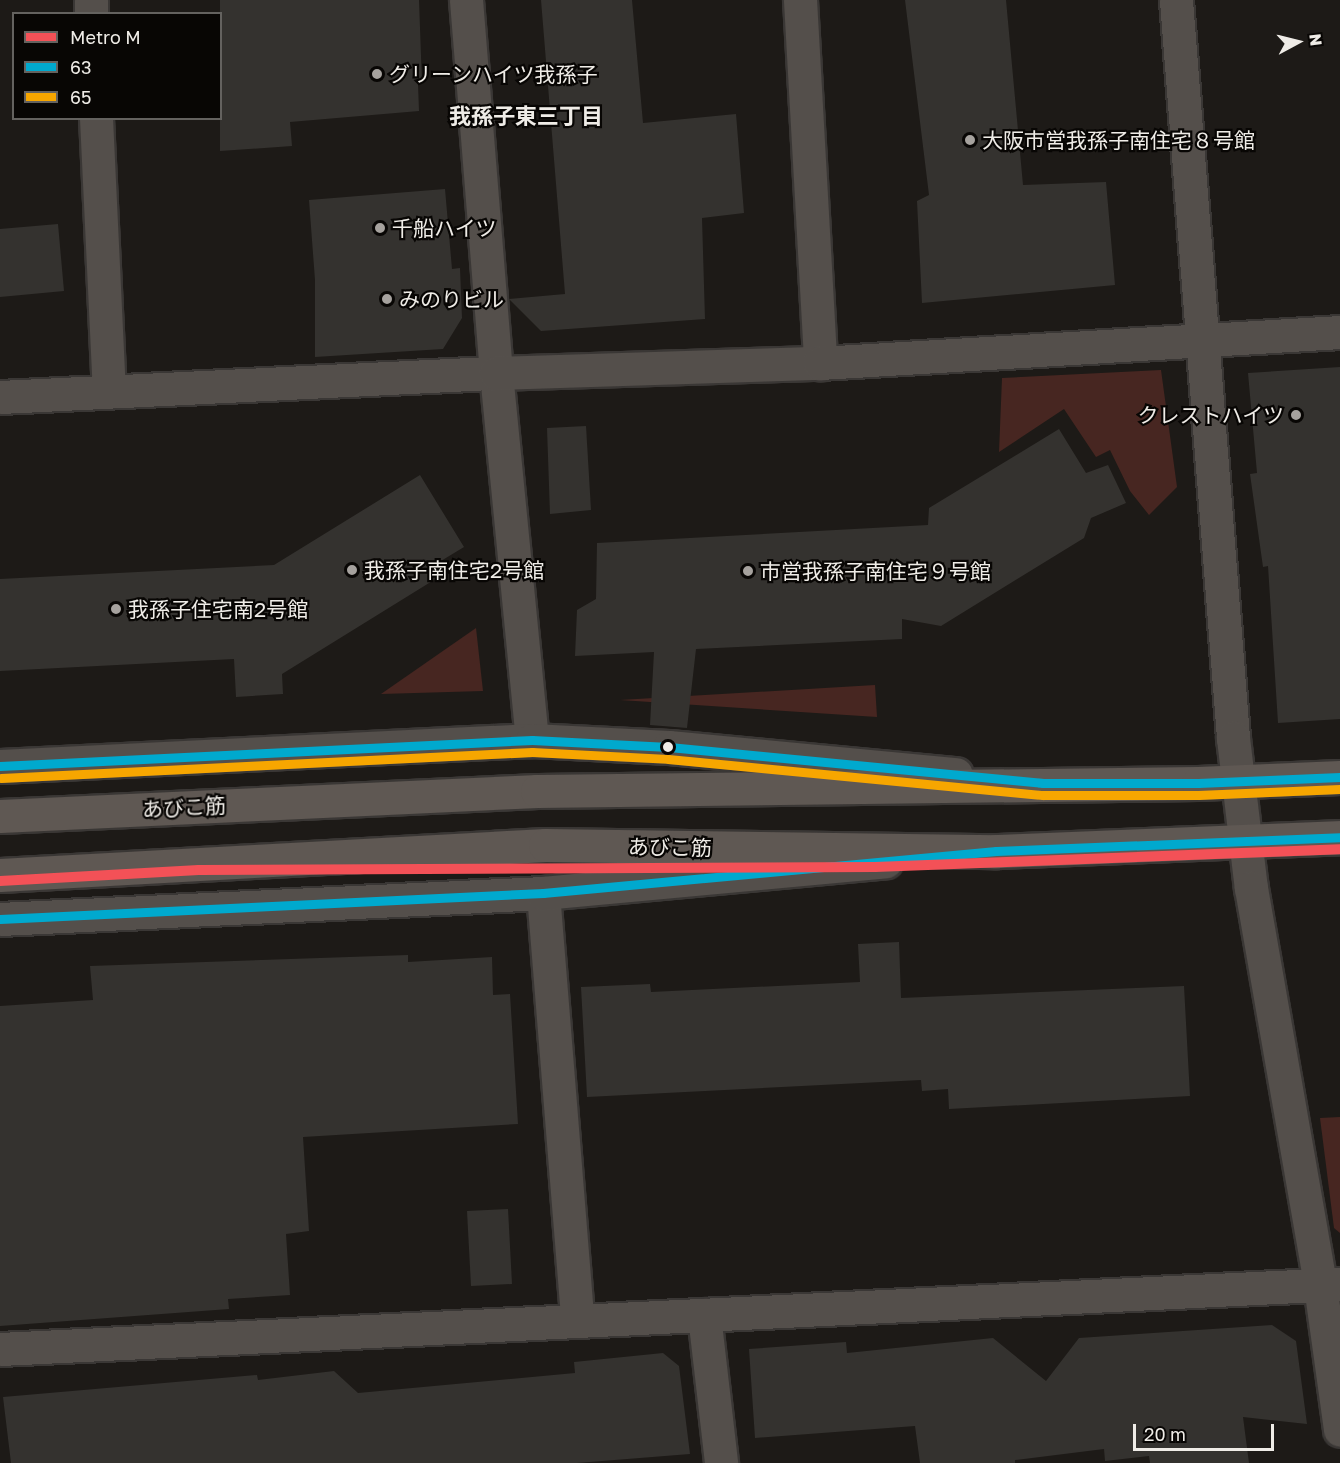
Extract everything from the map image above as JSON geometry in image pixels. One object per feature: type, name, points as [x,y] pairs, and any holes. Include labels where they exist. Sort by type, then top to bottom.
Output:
[{"type":"main road","name":"あびこ筋","points":[[0,816],[537,791],[1238,782],[1340,777]]},
{"type":"main road","name":"あびこ筋","points":[[0,875],[545,845],[996,851],[1340,837]]},
{"type":"street","points":[[466,0],[496,373],[532,740]]},
{"type":"street","points":[[800,0],[820,363]]},
{"type":"street","points":[[1176,0],[1238,782],[1245,842],[1330,1285],[1340,1430]]},
{"type":"street","points":[[96,120],[109,389]]},
{"type":"street","points":[[0,397],[109,389],[496,373],[820,363],[1340,332]]},
{"type":"street","points":[[0,766],[532,740],[669,747],[1043,783]]},
{"type":"street","points":[[0,919],[543,892],[996,851]]},
{"type":"street","points":[[543,892],[577,1320]]},
{"type":"street","points":[[0,1349],[1330,1285]]},
{"type":"street","points":[[704,1315],[721,1463]]},
{"type":"shaded area","points":[[1161,370],[1177,487],[1149,515],[1130,491],[1110,450],[1096,457],[1064,409],[999,452],[1002,378]]},
{"type":"shaded area","points":[[476,628],[483,691],[381,694]]},
{"type":"shaded area","points":[[875,685],[877,717],[620,700]]},
{"type":"shaded area","points":[[1340,1117],[1340,1233],[1334,1228],[1320,1118]]},
{"type":"building","points":[[220,0],[419,0],[422,84],[418,84],[419,111],[290,122],[292,146],[220,151],[222,12],[220,12]]},
{"type":"building","points":[[541,0],[632,0],[643,123],[736,114],[744,213],[702,218],[705,319],[541,331],[509,299],[565,294]]},
{"type":"building","name":"大阪市営我孫子南住宅８号館","points":[[905,0],[1006,0],[1023,185],[1106,182],[1115,285],[922,303],[917,201],[929,195]]},
{"type":"building","points":[[445,189],[452,269],[460,268],[462,318],[443,349],[315,357],[315,280],[309,200]]},
{"type":"building","points":[[58,224],[64,291],[0,297],[0,229]]},
{"type":"building","points":[[1340,367],[1340,719],[1278,723],[1268,566],[1263,567],[1250,474],[1257,473],[1248,373]]},
{"type":"building","points":[[586,426],[591,510],[550,514],[547,428]]},
{"type":"building","points":[[1059,429],[1086,473],[1108,465],[1126,503],[1091,518],[1084,538],[941,626],[902,619],[902,639],[696,649],[687,728],[650,725],[654,652],[575,656],[577,610],[596,599],[597,543],[928,525],[929,508]]},
{"type":"building","points":[[420,475],[464,547],[436,564],[442,575],[282,674],[283,694],[236,697],[234,659],[0,671],[0,579],[274,565]]},
{"type":"building","points":[[899,942],[901,998],[1184,986],[1190,1096],[949,1109],[948,1089],[922,1091],[921,1080],[587,1097],[581,987],[650,984],[651,992],[860,982],[858,944]]},
{"type":"building","points":[[408,955],[408,962],[492,957],[493,995],[510,994],[518,1124],[303,1137],[309,1231],[286,1234],[290,1295],[228,1299],[229,1309],[0,1326],[0,1006],[93,1000],[90,966]]},
{"type":"building","points":[[508,1209],[512,1284],[471,1286],[467,1211]]},
{"type":"building","points":[[1272,1325],[1296,1341],[1307,1424],[1243,1417],[1249,1463],[1150,1463],[1149,1456],[1105,1461],[1104,1449],[1015,1460],[1015,1463],[920,1463],[915,1426],[755,1438],[749,1349],[846,1342],[847,1353],[993,1338],[1046,1381],[1079,1338]]},
{"type":"building","points":[[663,1353],[679,1366],[690,1454],[577,1463],[11,1463],[3,1397],[257,1375],[258,1380],[334,1371],[358,1393],[575,1373],[574,1362]]},
{"type":"metro line","name":"M","points":[[0,881],[199,870],[875,867],[1340,849]]},
{"type":"transit line","name":"63","points":[[0,766],[532,740],[669,747],[1043,783],[1198,783],[1340,777]]},
{"type":"transit line","name":"65","points":[[1,778],[532,752],[668,759],[1043,795],[1198,795],[1340,789]]},
{"type":"transit line","name":"63","points":[[0,919],[543,893],[996,851],[1340,837]]},
{"type":"place","name":"グリーンハイツ我孫子","points":[[377,74]]},
{"type":"place","name":"大阪市営我孫子南住宅８号館","points":[[970,140]]},
{"type":"place","name":"千船ハイツ","points":[[380,228]]},
{"type":"place","name":"みのりビル","points":[[387,299]]},
{"type":"place","name":"クレストハイツ","points":[[1296,415]]},
{"type":"place","name":"我孫子南住宅2号館","points":[[352,570]]},
{"type":"place","name":"市営我孫子南住宅９号館","points":[[748,571]]},
{"type":"place","name":"我孫子住宅南2号館","points":[[116,609]]},
{"type":"district","name":"我孫子東三丁目","points":[[526,116]]}]
